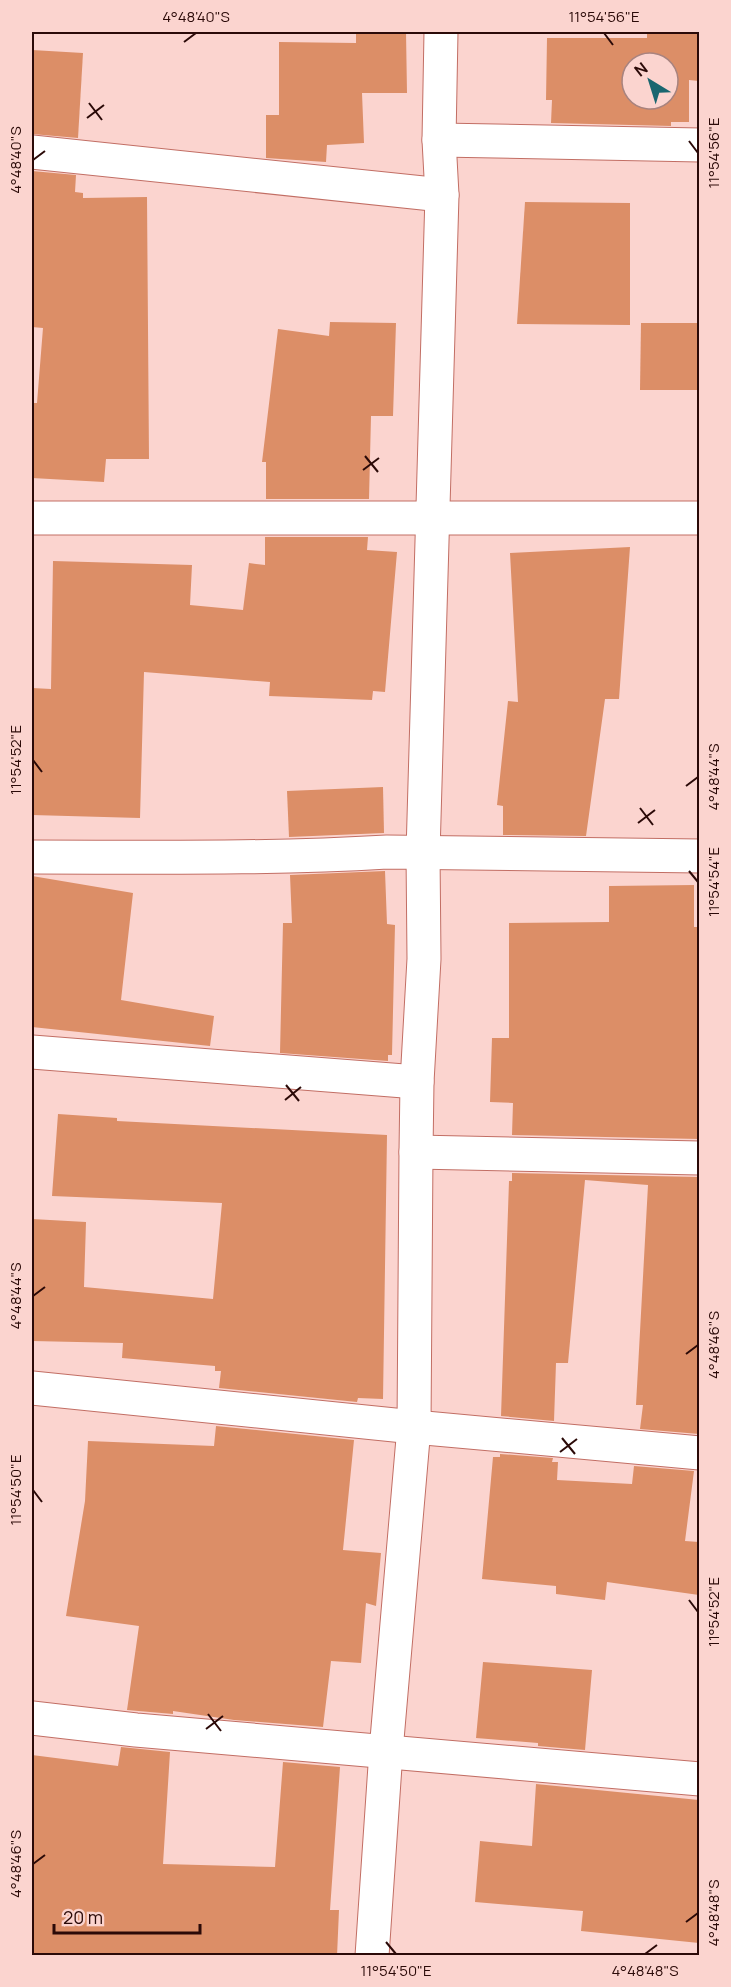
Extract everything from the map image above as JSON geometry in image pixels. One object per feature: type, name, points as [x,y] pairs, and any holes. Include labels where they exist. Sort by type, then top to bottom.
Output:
[{"type":"street","points":[[372,1956],[386,1751],[414,1427],[417,1082],[424,959],[423,853],[442,195],[439,140],[441,32]]},
{"type":"street","points":[[439,140],[699,145]]},
{"type":"street","points":[[32,152],[442,195]]},
{"type":"street","points":[[32,518],[699,518]]},
{"type":"street","points":[[32,857],[202,857],[387,852],[699,856]]},
{"type":"street","points":[[32,1052],[417,1082]]},
{"type":"street","points":[[416,1152],[699,1158]]},
{"type":"street","points":[[32,1388],[699,1454]]},
{"type":"street","points":[[32,1718],[136,1730],[699,1779]]},
{"type":"building","points":[[356,32],[406,32],[407,93],[362,93],[364,143],[327,145],[326,162],[266,158],[266,115],[279,115],[279,42],[356,43]]},
{"type":"building","points":[[647,32],[699,32],[699,81],[689,80],[689,122],[671,122],[671,126],[551,123],[552,100],[546,100],[547,38],[647,38]]},
{"type":"building","points":[[32,50],[83,53],[78,138],[32,134]]},
{"type":"building","points":[[32,171],[76,175],[75,192],[83,193],[83,198],[147,197],[149,459],[106,459],[104,482],[32,478],[32,403],[37,403],[43,328],[32,327]]},
{"type":"building","points":[[525,202],[630,203],[630,325],[517,324]]},
{"type":"building","points":[[330,322],[396,323],[393,416],[371,416],[369,499],[266,499],[266,462],[262,462],[278,329],[329,336]]},
{"type":"building","points":[[641,323],[699,323],[699,390],[640,390]]},
{"type":"building","points":[[265,537],[368,537],[367,550],[397,552],[385,692],[373,691],[372,700],[269,696],[270,682],[144,672],[140,818],[32,815],[32,688],[51,689],[53,561],[192,565],[190,605],[243,610],[249,563],[265,565]]},
{"type":"building","points":[[630,547],[619,699],[605,699],[586,836],[503,835],[503,806],[497,805],[508,701],[518,702],[510,553]]},
{"type":"building","points":[[383,787],[384,833],[289,837],[287,791]]},
{"type":"building","points":[[385,871],[387,924],[395,925],[392,1055],[388,1055],[388,1061],[280,1053],[283,923],[292,923],[290,875]]},
{"type":"building","points":[[32,876],[133,893],[121,1000],[214,1016],[210,1046],[32,1027]]},
{"type":"building","points":[[694,885],[694,927],[699,927],[699,1139],[512,1135],[513,1103],[490,1102],[492,1038],[509,1038],[509,923],[609,922],[609,886]]},
{"type":"building","points":[[58,1114],[117,1118],[117,1121],[387,1135],[383,1399],[358,1398],[357,1402],[219,1388],[221,1371],[215,1371],[215,1366],[122,1358],[123,1343],[32,1341],[32,1219],[86,1222],[84,1287],[213,1299],[222,1203],[52,1196]]},
{"type":"building","points":[[512,1173],[699,1177],[699,1434],[640,1429],[643,1405],[636,1405],[648,1185],[585,1180],[568,1363],[556,1363],[554,1421],[501,1416],[509,1181],[512,1181]]},
{"type":"building","points":[[216,1426],[354,1440],[343,1550],[381,1553],[376,1606],[366,1603],[361,1663],[331,1661],[323,1727],[234,1720],[173,1711],[173,1714],[127,1710],[139,1626],[66,1616],[85,1501],[88,1441],[214,1446]]},
{"type":"building","points":[[500,1454],[553,1458],[552,1462],[558,1462],[557,1480],[632,1484],[634,1466],[694,1471],[685,1541],[699,1542],[699,1595],[607,1582],[605,1600],[556,1594],[556,1586],[482,1579],[493,1457],[500,1457]]},
{"type":"building","points":[[483,1662],[592,1670],[585,1750],[538,1746],[538,1743],[476,1738]]},
{"type":"building","points":[[121,1747],[170,1752],[163,1864],[275,1867],[283,1762],[340,1767],[330,1910],[339,1910],[337,1956],[41,1956],[32,1954],[32,1755],[118,1766]]},
{"type":"building","points":[[536,1784],[699,1800],[699,1943],[581,1931],[583,1911],[475,1902],[480,1841],[532,1846]]}]
